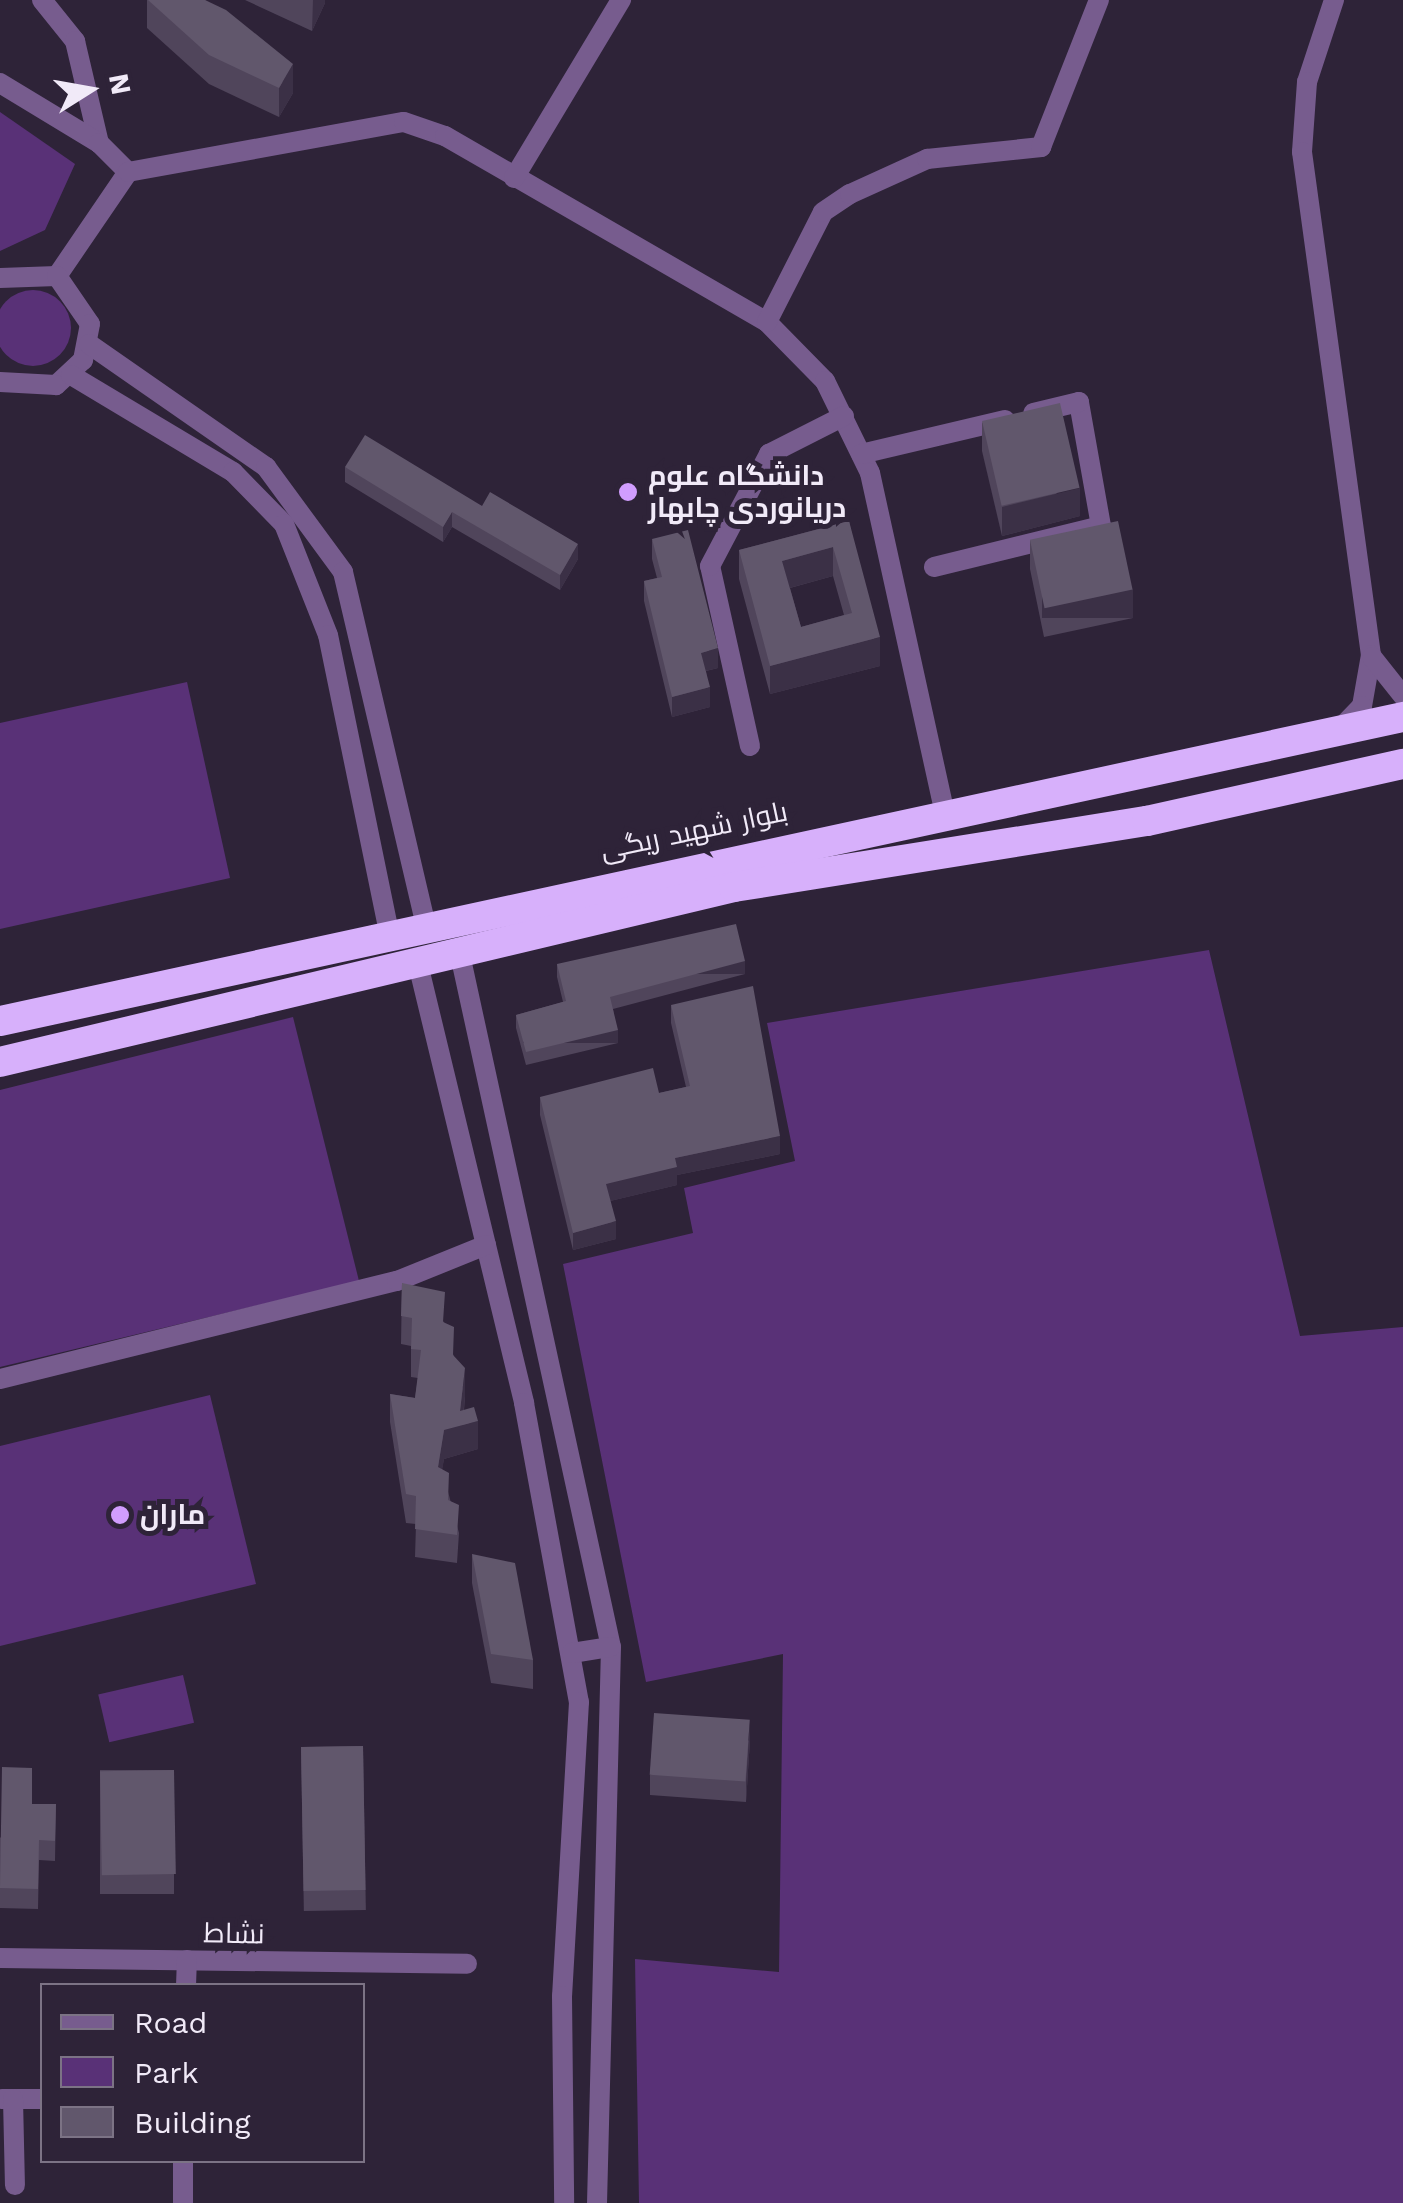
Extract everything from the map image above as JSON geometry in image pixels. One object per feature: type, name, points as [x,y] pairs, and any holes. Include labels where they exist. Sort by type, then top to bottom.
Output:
[{"type":"highway","name":"بلوار شهید ریگی","points":[[0,1021],[425,922],[1335,734],[1403,716]]},
{"type":"highway","points":[[0,1062],[734,887],[1148,822],[1403,764]]},
{"type":"street","points":[[42,0],[75,40],[99,142]]},
{"type":"street","points":[[514,178],[621,0]]},
{"type":"street","points":[[767,322],[824,212],[850,194],[928,160],[1041,148],[1099,0]]},
{"type":"street","points":[[1334,0],[1307,82],[1302,152],[1371,655],[1362,706],[1335,734]]},
{"type":"street","points":[[0,83],[99,142],[128,172]]},
{"type":"street","points":[[57,276],[128,172],[392,121],[445,136],[767,322],[826,381],[861,454],[945,813]]},
{"type":"street","points":[[0,278],[57,276],[84,304],[89,344],[71,374],[38,390],[0,384]]},
{"type":"street","points":[[89,344],[266,466],[343,572],[425,922]]},
{"type":"street","points":[[71,374],[233,472],[284,524],[328,635],[389,931]]},
{"type":"street","points":[[861,454],[1079,402],[1101,526],[934,568]]},
{"type":"street","points":[[750,746],[710,566],[768,454],[844,416]]},
{"type":"street","points":[[1371,655],[1403,696]]},
{"type":"street","points":[[458,950],[611,1647],[597,2203]]},
{"type":"street","points":[[417,960],[433,1012],[486,1245],[572,1653],[579,1738],[562,1996],[564,2203]]},
{"type":"street","points":[[433,1012],[469,1005]]},
{"type":"street","points":[[0,1379],[397,1281],[486,1245]]},
{"type":"street","points":[[572,1653],[611,1647]]},
{"type":"street","name":"نشاط","points":[[0,1958],[467,1964]]},
{"type":"street","points":[[186,1983],[187,1960]]},
{"type":"street","points":[[15,2184],[7,2098],[40,2099]]},
{"type":"street","points":[[183,2163],[183,2203]]},
{"type":"green space","points":[[0,112],[75,164],[45,230],[0,251]]},
{"type":"green space","points":[[19,293],[47,293],[60,301],[68,314],[68,342],[60,355],[47,363],[19,363],[6,355],[-1,344],[-1,312],[6,301]]},
{"type":"green space","points":[[187,682],[230,878],[0,929],[0,723]]},
{"type":"green space","points":[[1209,950],[1300,1336],[1403,1327],[1403,2203],[639,2203],[635,1959],[779,1972],[783,1654],[646,1682],[563,1264],[693,1233],[684,1188],[795,1161],[767,1023]]},
{"type":"green space","points":[[293,1017],[359,1281],[0,1367],[0,1090]]},
{"type":"green space","name":"ماران","points":[[210,1395],[256,1584],[0,1646],[0,1446]]},
{"type":"green space","points":[[183,1675],[194,1723],[109,1742],[98,1695]]},
{"type":"building","points":[[148,0],[205,0],[226,10],[293,64],[279,88],[209,55]]},
{"type":"building","points":[[1060,403],[1080,488],[1002,506],[982,421]]},
{"type":"building","points":[[365,435],[482,506],[490,492],[578,544],[560,575],[452,512],[443,527],[345,467]]},
{"type":"building","points":[[849,521],[880,637],[770,666],[739,550]],"holes":[[[833,547],[852,613],[801,627],[782,561]]]},
{"type":"building","points":[[1118,521],[1133,589],[1045,608],[1030,540]]},
{"type":"building","points":[[688,530],[718,648],[701,653],[710,687],[672,697],[644,581],[662,577],[652,539]]},
{"type":"building","points":[[736,924],[745,961],[610,997],[618,1030],[526,1052],[516,1015],[566,1001],[557,964]]},
{"type":"building","points":[[753,986],[780,1136],[675,1158],[677,1167],[606,1184],[616,1221],[573,1233],[540,1097],[653,1068],[659,1093],[690,1086],[671,1005]]},
{"type":"building","points":[[402,1283],[445,1292],[443,1322],[454,1327],[453,1355],[465,1368],[460,1411],[474,1407],[478,1421],[444,1430],[438,1467],[449,1473],[448,1500],[459,1505],[457,1535],[415,1529],[416,1496],[406,1494],[390,1394],[415,1398],[421,1350],[411,1349],[412,1318],[401,1316]]},
{"type":"building","points":[[472,1554],[515,1563],[533,1660],[491,1654]]},
{"type":"building","points":[[654,1713],[750,1720],[745,1782],[650,1775]]},
{"type":"building","points":[[363,1746],[366,1890],[304,1891],[301,1747]]},
{"type":"building","points":[[2,1767],[32,1768],[32,1804],[56,1804],[55,1841],[39,1840],[38,1889],[0,1888]]},
{"type":"building","points":[[174,1770],[176,1874],[102,1875],[100,1771]]},
{"type":"place","name":"دانشگاه علوم دریانوردی چابهار","points":[[628,492]]},
{"type":"place","name":"ماران","points":[[120,1515]]}]
